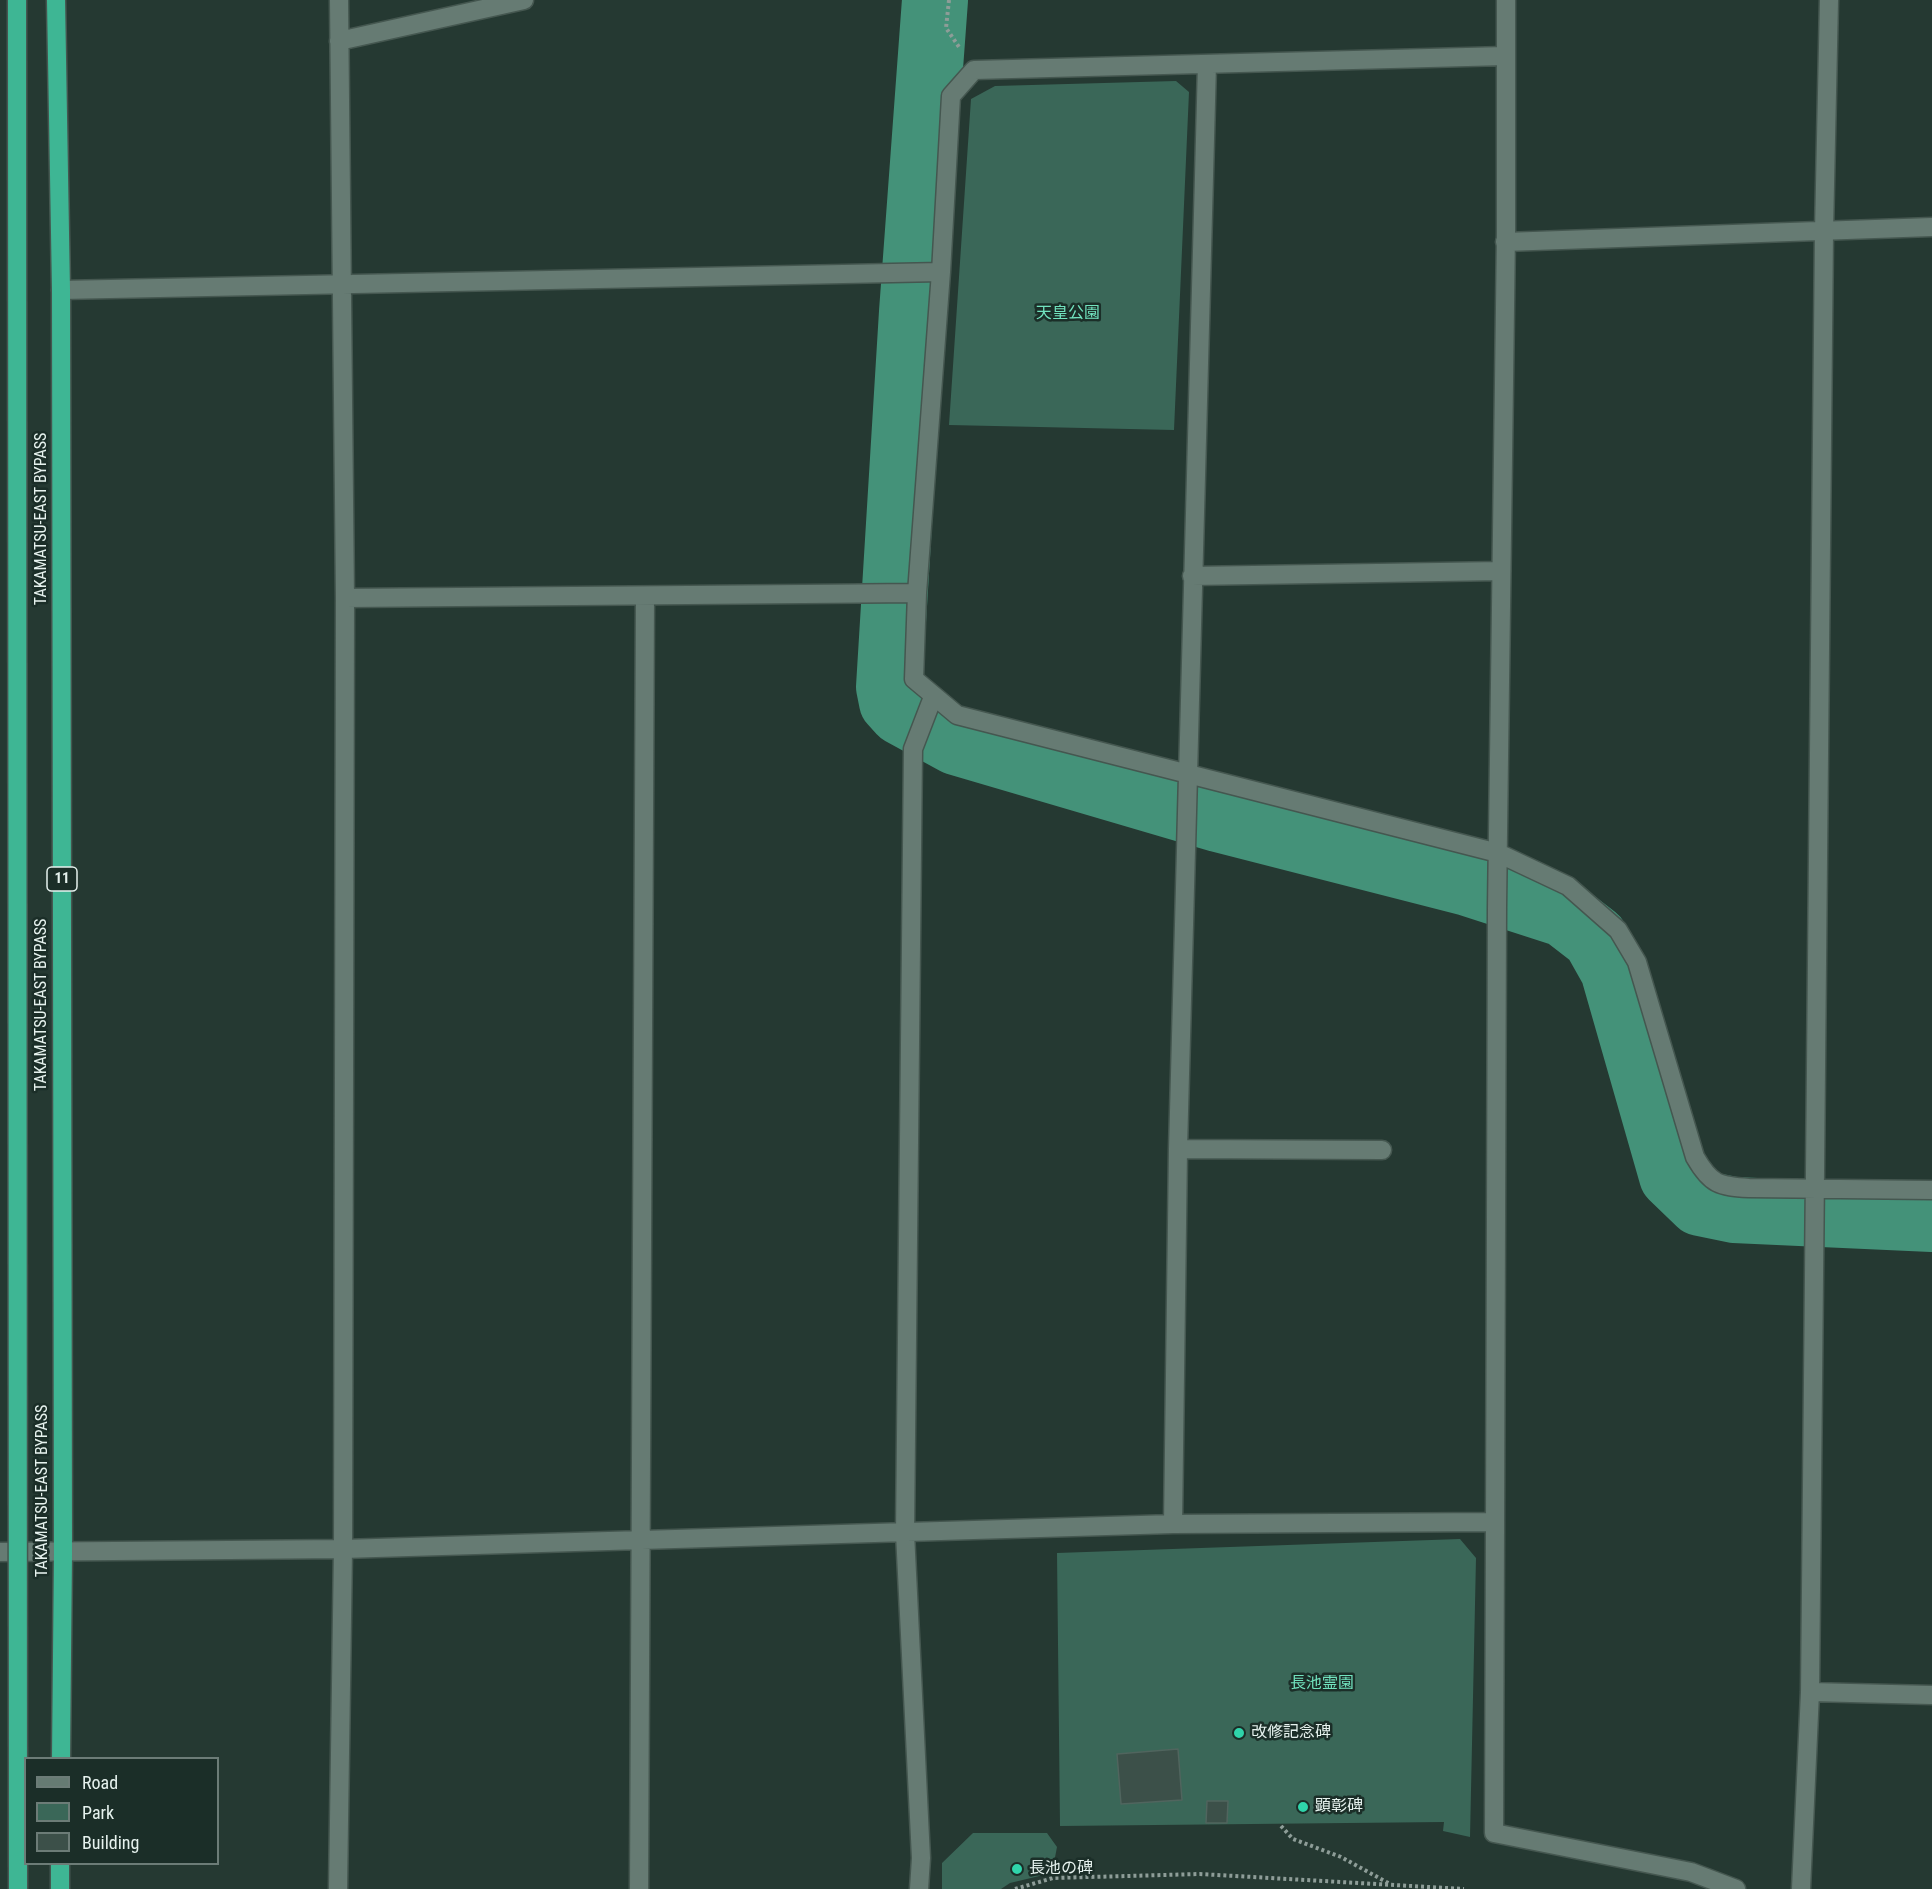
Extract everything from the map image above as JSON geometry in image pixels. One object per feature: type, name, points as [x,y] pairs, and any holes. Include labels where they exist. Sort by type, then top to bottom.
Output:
[{"type":"highway","points":[[17,0],[18,1889]]},
{"type":"highway","name":"TAKAMATSU-EAST BYPASS","points":[[56,0],[61,290],[63,1553],[61,1757]]},
{"type":"highway","points":[[60,1865],[60,1889]]},
{"type":"street","points":[[338,1889],[343,1550],[345,598],[339,0]]},
{"type":"street","points":[[339,41],[524,0]]},
{"type":"street","points":[[1506,0],[1497,908],[1494,1833],[1680,1869],[1736,1889]]},
{"type":"street","points":[[1801,1889],[1810,1692],[1824,231],[1829,0]]},
{"type":"street","points":[[1505,56],[974,70],[951,96],[934,272],[910,593],[914,679],[931,704],[957,715],[1498,853],[1568,886],[1618,930],[1637,962],[1695,1157],[1705,1174],[1720,1186],[1932,1190]]},
{"type":"street","points":[[1173,1524],[1178,1149],[1191,576],[1207,64]]},
{"type":"street","points":[[1505,242],[1932,226]]},
{"type":"street","points":[[61,290],[934,272]]},
{"type":"street","points":[[1191,576],[1502,572]]},
{"type":"street","points":[[345,598],[910,593]]},
{"type":"street","points":[[639,1889],[645,596]]},
{"type":"street","points":[[919,1889],[921,1858],[905,1533],[913,749],[931,704]]},
{"type":"street","points":[[1178,1149],[1382,1150]]},
{"type":"street","points":[[0,1552],[343,1550],[642,1538],[905,1533],[1173,1524],[1495,1522]]},
{"type":"street","points":[[1810,1692],[1932,1695]]},
{"type":"path","points":[[949,0],[946,28],[974,70]]},
{"type":"path","points":[[1281,1826],[1293,1839],[1341,1857],[1392,1885]]},
{"type":"path","points":[[1015,1889],[1053,1878],[1200,1874],[1464,1889]]},
{"type":"green space","name":"天皇公園","points":[[1176,81],[1189,92],[1174,430],[949,425],[971,99],[995,86]]},
{"type":"green space","name":"長池霊園","points":[[1460,1539],[1476,1558],[1470,1837],[1443,1831],[1444,1822],[1060,1826],[1057,1553]]},
{"type":"green space","points":[[973,1833],[1047,1833],[1057,1847],[1052,1873],[1010,1883],[1001,1889],[942,1889],[942,1863]]},
{"type":"building","points":[[1178,1749],[1182,1800],[1121,1804],[1117,1754]]},
{"type":"building","points":[[1207,1801],[1228,1801],[1227,1823],[1206,1823]]},
{"type":"waterway","points":[[935,0],[912,312],[889,687],[892,702],[901,712],[956,742],[1218,819],[1468,883],[1564,914],[1595,938],[1613,970],[1672,1176],[1700,1203],[1734,1210],[1932,1219]]},
{"type":"place","name":"改修記念碑","points":[[1239,1733]]},
{"type":"place","name":"顕彰碑","points":[[1303,1807]]},
{"type":"place","name":"長池の碑","points":[[1017,1869]]}]
